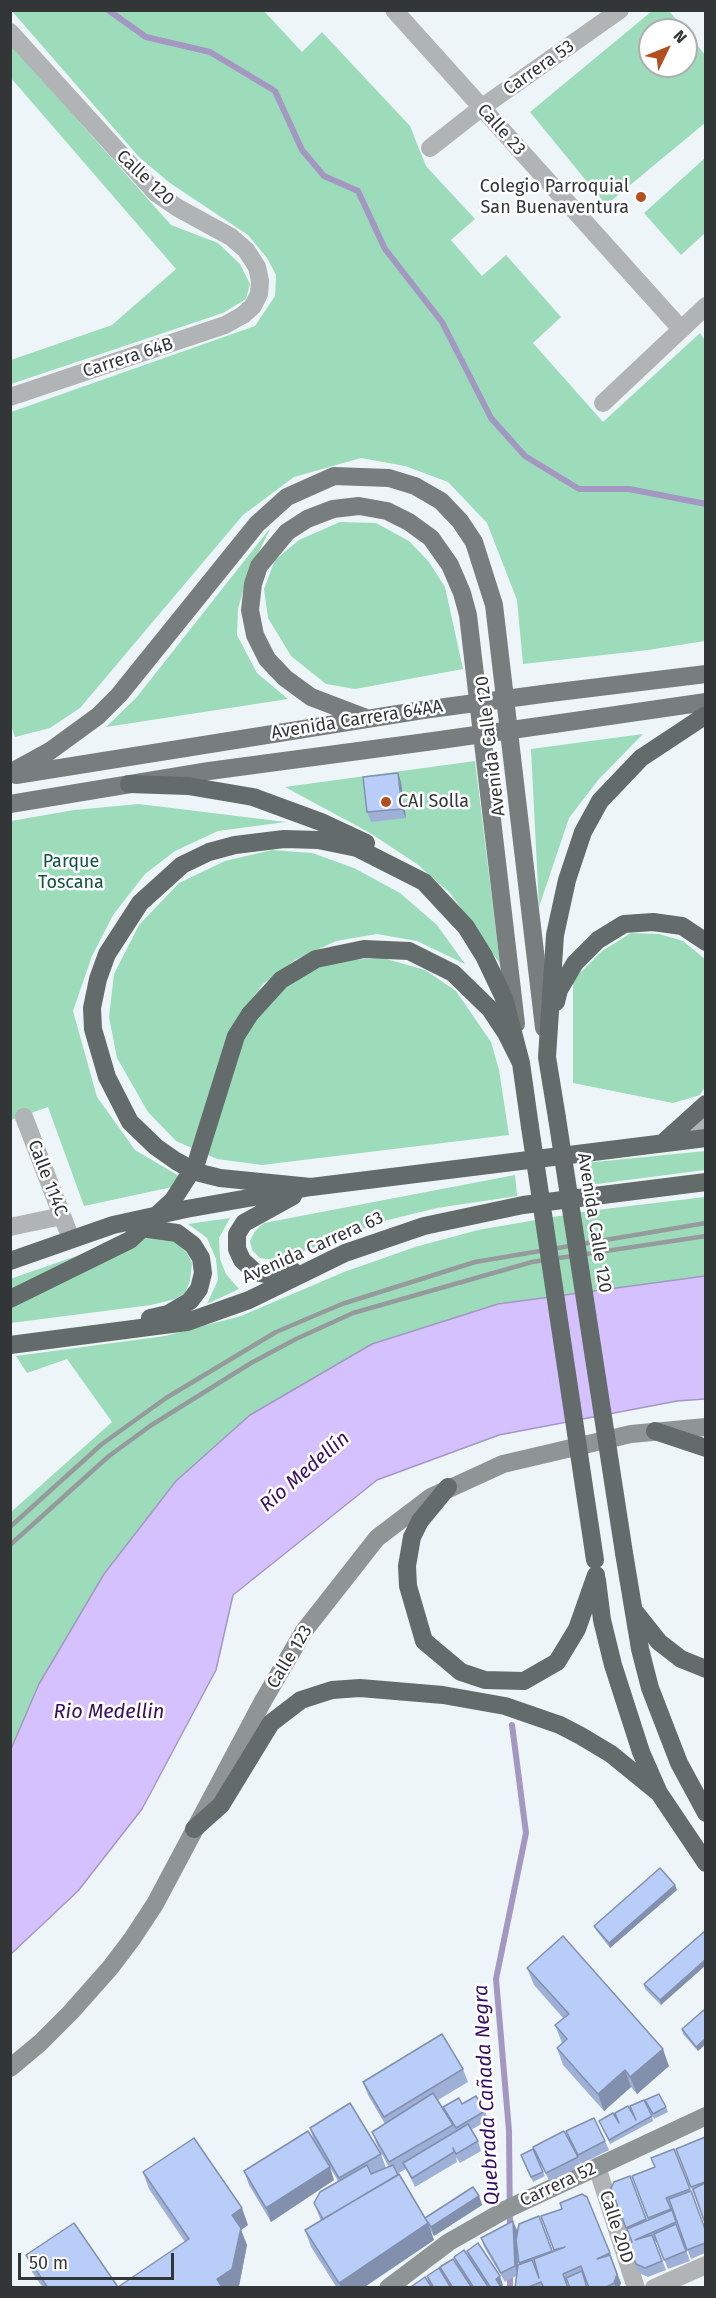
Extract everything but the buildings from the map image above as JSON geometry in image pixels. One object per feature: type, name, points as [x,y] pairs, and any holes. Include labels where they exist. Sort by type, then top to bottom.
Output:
[{"type":"highway","points":[[548,1057],[555,935],[567,880],[583,832],[600,801],[641,758],[705,715]]},
{"type":"highway","points":[[129,784],[188,786],[258,799],[321,822],[372,846],[423,882],[466,927],[484,956],[504,998],[521,1063]]},
{"type":"highway","points":[[311,1187],[220,1178],[196,1172],[156,1147],[130,1122],[107,1077],[93,1029],[92,1008],[107,954],[140,903],[161,882],[182,865],[209,852],[235,845],[284,839],[318,840],[357,848],[423,882]]},
{"type":"highway","points":[[548,1057],[559,990],[575,963],[598,940],[624,924],[653,922],[682,926],[705,942]]},
{"type":"highway","name":"Avenida Calle 120","points":[[10,1299],[130,1240],[151,1224],[173,1200],[196,1164],[236,1036],[250,1014],[281,980],[316,959],[363,949],[409,951],[453,973],[473,990],[501,1025],[521,1063],[602,1620],[613,1665],[641,1752],[659,1794]]},
{"type":"highway","name":"Avenida Calle 120","points":[[548,1057],[640,1649],[663,1726],[705,1813]]},
{"type":"highway","points":[[665,1141],[705,1104]]},
{"type":"highway","points":[[10,1262],[113,1225],[186,1209],[311,1187],[665,1141],[705,1138]]},
{"type":"highway","name":"Avenida Carrera 63","points":[[10,1345],[187,1322],[249,1300],[311,1269],[388,1236],[466,1216],[523,1205],[705,1182]]},
{"type":"highway","points":[[311,1187],[244,1223],[237,1234],[237,1248],[242,1260],[255,1272],[270,1275],[311,1269]]},
{"type":"highway","points":[[66,1336],[168,1314],[190,1301],[199,1288],[203,1273],[201,1258],[193,1245],[177,1233],[160,1228],[113,1225]]},
{"type":"highway","points":[[655,1431],[705,1448]]},
{"type":"highway","points":[[448,1487],[420,1521],[412,1536],[407,1566],[408,1586],[424,1641],[461,1672],[485,1680],[524,1681],[557,1662],[577,1629],[595,1567]]},
{"type":"highway","points":[[633,1610],[659,1642],[681,1659],[705,1669]]},
{"type":"highway","points":[[194,1829],[221,1805],[271,1723],[301,1700],[332,1690],[360,1688],[443,1695],[505,1706],[560,1725],[611,1754],[659,1794],[705,1863]]},
{"type":"main road","name":"Avenida Calle 120","points":[[10,775],[98,716],[119,695],[257,524],[287,498],[334,476],[389,478],[415,486],[441,501],[460,521],[474,542],[494,605],[548,1057]]},
{"type":"main road","name":"Avenida Calle 120","points":[[366,718],[311,697],[285,678],[267,659],[255,635],[250,610],[253,584],[259,566],[287,532],[307,519],[333,509],[359,506],[387,511],[410,522],[431,538],[450,565],[462,593],[468,615],[521,1063]]},
{"type":"main road","name":"Avenida Carrera 64AA","points":[[10,775],[366,718],[705,674]]},
{"type":"main road","name":"Avenida Carrera 64AA","points":[[10,804],[129,784],[705,702]]},
{"type":"main road","name":"Calle 123","points":[[10,2068],[40,2043],[110,1968],[155,1904],[269,1691],[304,1631],[377,1538],[448,1487],[503,1464],[594,1441],[655,1431],[705,1427]]},
{"type":"main road","name":"Carrera 52","points":[[388,2288],[449,2242],[506,2209],[705,2116]]},
{"type":"street","name":"Calle 23","points":[[394,10],[681,329]]},
{"type":"street","name":"Carrera 53","points":[[430,148],[481,108],[620,10]]},
{"type":"street","name":"Calle 120","points":[[10,32],[156,193],[178,208],[231,237],[246,250],[257,267],[260,281],[259,294],[253,306],[243,315]]},
{"type":"street","points":[[603,403],[705,306]]},
{"type":"street","name":"Carrera 64B","points":[[10,397],[225,325],[243,315]]},
{"type":"street","name":"Calle 114C","points":[[24,1117],[71,1239]]},
{"type":"street","points":[[665,1141],[705,1122]]},
{"type":"street","points":[[10,1227],[62,1216]]},
{"type":"street","name":"Calle 20D","points":[[597,2167],[636,2288]]},
{"type":"street","points":[[654,2288],[705,2265]]},
{"type":"green space","points":[[11,10],[264,11],[302,52],[322,32],[410,126],[426,166],[475,219],[451,240],[482,276],[506,255],[561,317],[533,343],[603,422],[700,333],[706,342],[705,641],[523,664],[517,600],[487,523],[448,482],[405,466],[361,458],[294,477],[243,515],[80,708],[50,728],[15,737],[10,723],[11,412],[255,326],[275,296],[276,275],[267,258],[248,235],[170,183],[139,157]]},
{"type":"green space","points":[[652,11],[669,11],[675,18],[644,18]]},
{"type":"green space","points":[[638,23],[638,78],[698,78],[698,46],[705,55],[705,123],[606,205],[530,112]]},
{"type":"green space","points":[[10,44],[171,225],[218,243],[240,264],[250,284],[246,299],[223,313],[11,384],[11,360],[112,325],[176,269],[11,78]]},
{"type":"green space","points":[[705,158],[705,233],[681,255],[644,213]]},
{"type":"green space","points":[[340,522],[376,523],[409,541],[429,562],[445,587],[463,669],[355,689],[326,684],[291,656],[268,618],[264,589],[275,560],[299,540]]},
{"type":"green space","points":[[271,527],[248,574],[238,609],[237,635],[257,673],[288,699],[106,727],[136,698]]},
{"type":"green space","points":[[643,734],[599,779],[569,818],[539,907],[531,749]]},
{"type":"green space","points":[[475,761],[500,964],[450,893],[417,864],[370,833],[285,787]]},
{"type":"green space","name":"Parque Toscana","points":[[139,804],[286,822],[218,831],[175,851],[145,874],[113,915],[92,956],[73,1011],[97,1097],[135,1150],[191,1183],[84,1206],[48,1107],[11,1120],[11,821],[74,810]]},
{"type":"green space","points":[[272,850],[312,853],[354,868],[400,893],[437,925],[465,964],[417,941],[377,934],[336,941],[295,960],[263,984],[242,1012],[278,993],[314,969],[346,960],[383,958],[425,970],[456,991],[491,1042],[499,1070],[509,1135],[262,1165],[217,1159],[176,1141],[148,1112],[117,1058],[109,1017],[114,974],[139,925],[179,883],[225,861]]},
{"type":"green space","points":[[631,933],[659,934],[683,941],[705,959],[706,1085],[700,1095],[673,1103],[573,1083],[573,980],[602,951]]},
{"type":"green space","points":[[705,1151],[705,1170],[589,1185],[585,1163]]},
{"type":"green space","points":[[515,1175],[517,1196],[437,1208],[384,1221],[285,1258],[272,1260],[260,1258],[252,1250],[250,1241],[255,1231],[264,1223]]},
{"type":"green space","points":[[705,1197],[705,1276],[498,1304],[372,1344],[176,1481],[104,1574],[39,1684],[11,1749],[11,1512],[112,1422],[67,1359],[27,1373],[16,1356],[165,1336],[241,1316],[344,1272],[415,1247],[478,1230],[588,1211]]},
{"type":"green space","points":[[230,1218],[219,1238],[220,1259],[226,1274],[239,1289],[207,1304],[218,1280],[216,1259],[207,1238],[188,1224]]},
{"type":"green space","points":[[153,1235],[175,1240],[187,1253],[192,1263],[190,1281],[185,1293],[175,1299],[151,1305],[11,1323],[10,1279],[111,1244]]},
{"type":"water","name":"Rio Medellin","points":[[705,1276],[705,1399],[677,1401],[499,1435],[377,1480],[233,1595],[216,1670],[142,1809],[78,1891],[11,1954],[11,1749],[39,1684],[104,1574],[176,1481],[250,1415],[372,1344],[498,1304]]},
{"type":"waterway","points":[[108,10],[146,37],[210,52],[275,91],[302,150],[324,176],[358,191],[385,249],[442,322],[491,418],[525,456],[579,489],[629,489],[706,504]]},
{"type":"waterway","name":"Quebrada Cañada Negra","points":[[510,2230],[509,2131],[496,1979],[526,1833],[512,1725]]},
{"type":"waterway","name":"Quebrada Cañada Negra","points":[[510,2273],[510,2288]]},
{"type":"railway","points":[[10,1527],[102,1444],[166,1398],[276,1332],[342,1304],[475,1262],[706,1223]]},
{"type":"railway","points":[[10,1545],[109,1456],[150,1426],[251,1363],[353,1313],[532,1262],[706,1236]]},
{"type":"place","name":"Colegio Parroquial San Buenaventura","points":[[641,197]]},
{"type":"place","name":"CAI Solla","points":[[386,802]]},
{"type":"water label","name":"Río Medellín","points":[[305,1472]]}]
